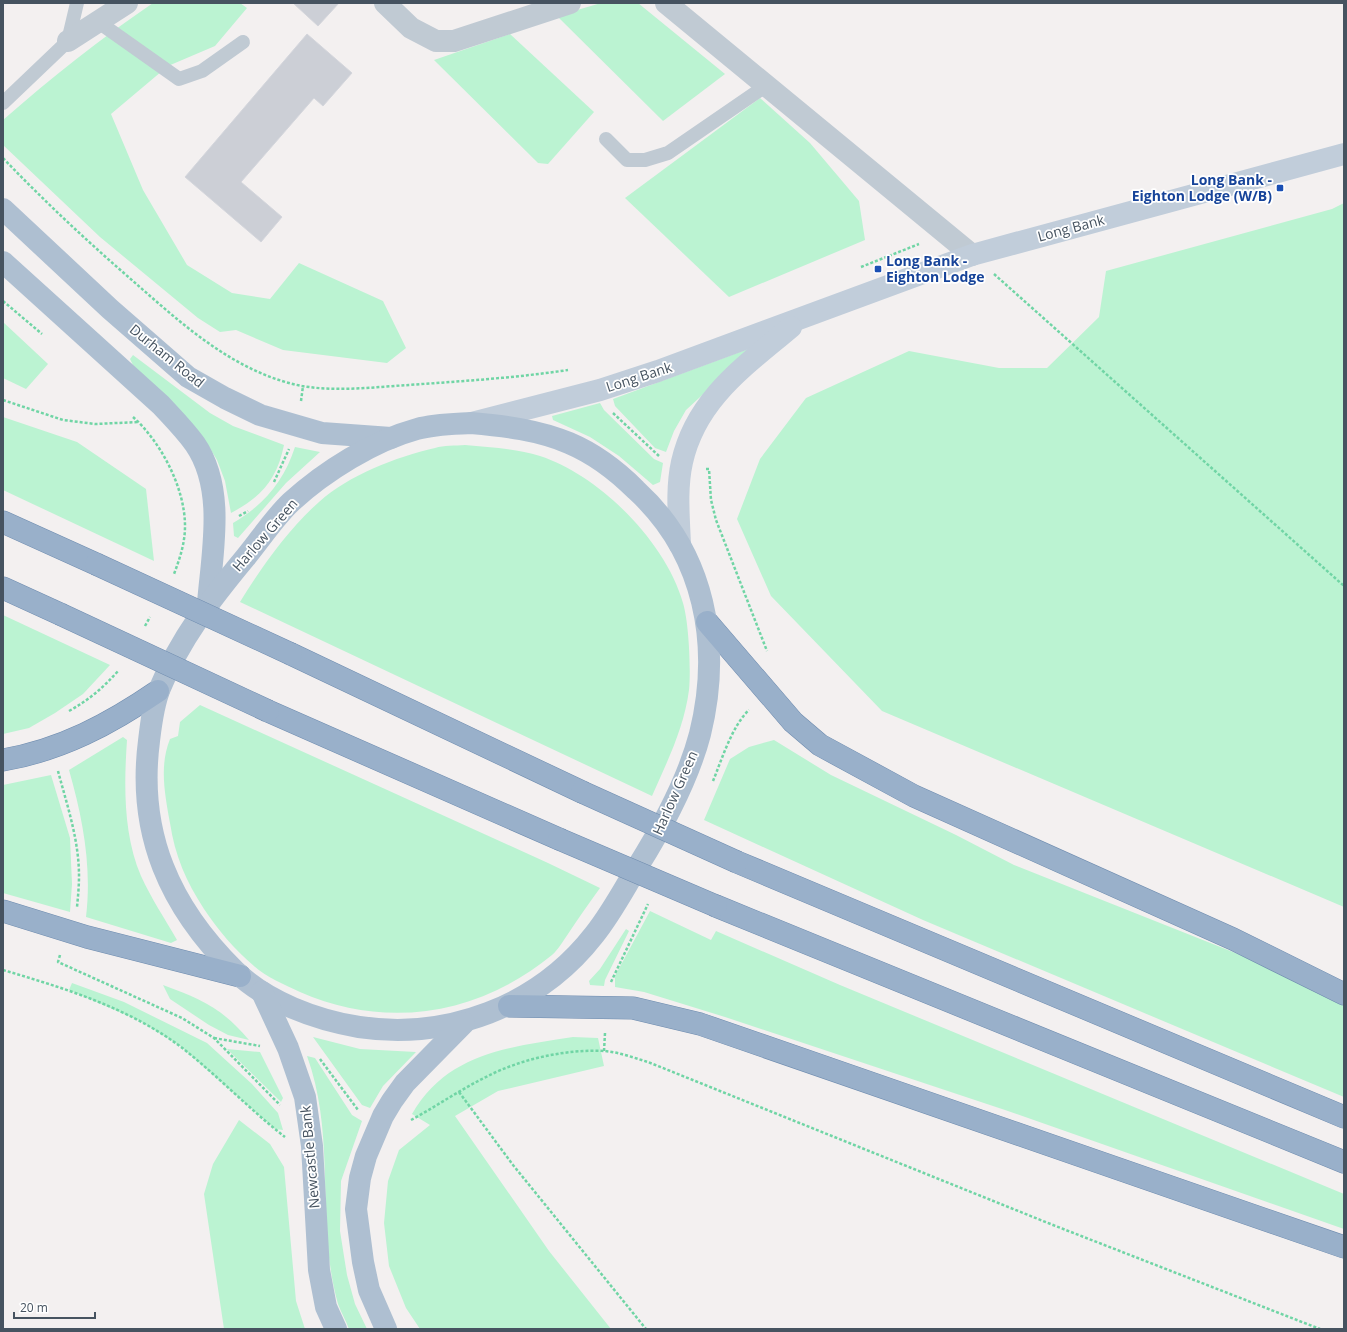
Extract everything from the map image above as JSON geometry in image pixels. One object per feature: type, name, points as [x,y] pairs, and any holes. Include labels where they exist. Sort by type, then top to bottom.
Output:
[{"type":"highway","points":[[3,522],[291,654],[582,792],[737,862],[1344,1117]]},
{"type":"highway","points":[[3,588],[268,711],[559,839],[716,906],[1344,1162]]},
{"type":"highway","points":[[707,622],[793,722],[826,749],[914,796],[1233,939],[1344,994]]},
{"type":"highway","points":[[3,760],[24,756],[79,738],[108,724],[158,691]]},
{"type":"highway","points":[[3,911],[87,937],[240,976]]},
{"type":"highway","points":[[509,1006],[633,1008],[700,1024],[1344,1247]]},
{"type":"main road","name":"Long Bank","points":[[471,423],[600,390],[658,371],[972,255],[1344,154]]},
{"type":"main road","name":"Durham Road","points":[[3,209],[110,309],[188,377],[225,398],[260,415],[322,433],[391,438]]},
{"type":"main road","points":[[3,262],[160,405],[181,426],[196,445],[209,477],[213,498],[214,523],[208,603]]},
{"type":"main road","name":"Long Bank","points":[[680,545],[678,502],[681,471],[690,435],[704,408],[726,383],[803,317]]},
{"type":"main road","name":"Harlow Green","points":[[471,423],[522,428],[570,443],[614,469],[651,504],[680,545],[695,574],[707,622],[709,663],[707,695],[700,736],[681,785],[650,847],[595,935],[569,962],[540,986],[509,1006],[464,1023],[406,1031],[374,1029],[347,1025],[318,1017],[262,992],[240,976],[210,946],[185,911],[168,882],[157,854],[150,828],[146,789],[147,760],[152,721],[158,691],[182,643],[208,603],[290,504],[337,466],[391,438],[420,428],[471,423]]},
{"type":"main road","name":"Newcastle Bank","points":[[262,992],[288,1048],[305,1097],[312,1158],[319,1270],[326,1307],[336,1329]]},
{"type":"main road","points":[[386,1329],[369,1290],[363,1262],[356,1209],[360,1178],[366,1156],[383,1116],[392,1101],[405,1083],[464,1023]]},
{"type":"street","points":[[68,41],[127,3]]},
{"type":"street","points":[[385,3],[411,28],[436,41],[454,41],[570,3]]},
{"type":"street","points":[[666,3],[972,255]]},
{"type":"lane","points":[[3,103],[68,41],[77,3]]},
{"type":"lane","points":[[97,21],[179,79],[202,71],[243,42]]},
{"type":"lane","points":[[606,139],[627,160],[645,160],[668,154],[767,85]]},
{"type":"path","points":[[3,158],[101,254],[183,325],[211,345],[244,364],[276,379],[303,386],[366,388],[518,377],[570,370]]},
{"type":"path","points":[[3,164],[9,164]]},
{"type":"path","points":[[972,255],[1344,586]]},
{"type":"path","points":[[3,301],[43,335]]},
{"type":"path","points":[[3,400],[63,420],[95,424],[140,422]]},
{"type":"path","points":[[609,408],[656,455],[661,457]]},
{"type":"path","points":[[128,412],[140,422],[155,443],[174,479],[185,512],[185,526]]},
{"type":"path","points":[[273,485],[290,446]]},
{"type":"path","points":[[704,468],[709,469],[711,500],[716,520],[768,654]]},
{"type":"path","points":[[234,518],[250,510]]},
{"type":"path","points":[[59,774],[71,815],[78,850],[79,876],[77,910]]},
{"type":"path","points":[[58,962],[182,1018],[214,1038],[285,1110]]},
{"type":"path","points":[[3,970],[69,990],[140,1021],[180,1046],[275,1129],[312,1158]]},
{"type":"path","points":[[214,1038],[253,1046]]},
{"type":"path","points":[[407,1122],[489,1075],[517,1064],[573,1052],[604,1051],[648,1062],[1053,1226],[1320,1329]]},
{"type":"path","points":[[318,1056],[358,1111]]},
{"type":"path","points":[[459,1092],[513,1165],[646,1329]]},
{"type":"green space","points":[[153,3],[240,3],[247,8],[215,46],[168,66],[111,114],[143,190],[187,265],[232,293],[270,299],[299,263],[383,301],[406,348],[387,363],[283,350],[236,330],[220,332],[198,318],[100,237],[3,145],[3,120],[76,59]]},
{"type":"green space","points":[[601,3],[638,3],[725,74],[663,121],[557,16]]},
{"type":"green space","points":[[510,34],[594,112],[548,164],[538,163],[434,60]]},
{"type":"green space","points":[[760,98],[810,143],[859,201],[865,240],[729,297],[625,198]]},
{"type":"green space","points":[[1344,203],[1344,907],[882,711],[771,596],[737,519],[760,459],[806,398],[909,351],[999,368],[1047,368],[1099,317],[1106,271],[1332,209]]},
{"type":"green space","points":[[3,322],[48,364],[26,389],[3,378]]},
{"type":"green space","points":[[748,349],[750,351],[686,410],[674,431],[666,452],[655,448],[615,406],[613,399]]},
{"type":"green space","points":[[133,355],[210,413],[233,426],[284,445],[277,468],[272,478],[251,501],[231,513],[225,481],[217,460],[206,442],[133,365],[130,359]]},
{"type":"green space","points":[[600,403],[604,410],[654,459],[663,463],[660,482],[653,485],[619,456],[590,437],[553,420],[552,416]]},
{"type":"green space","points":[[3,417],[77,442],[146,489],[154,561],[3,490]]},
{"type":"green space","points":[[465,445],[512,450],[540,456],[562,465],[585,478],[607,495],[627,514],[646,535],[662,557],[674,580],[683,603],[687,622],[690,681],[687,704],[679,731],[652,796],[240,602],[266,562],[287,536],[308,512],[331,492],[359,475],[405,456],[438,447]]},
{"type":"green space","points":[[295,447],[320,452],[286,483],[238,538],[234,536],[233,523],[254,508],[272,491],[285,471]]},
{"type":"green space","points":[[3,615],[110,665],[83,694],[55,713],[29,728],[3,734]]},
{"type":"green space","points":[[200,705],[600,888],[552,955],[524,975],[494,991],[463,1003],[431,1010],[399,1013],[366,1011],[333,1004],[300,992],[264,974],[247,960],[221,932],[204,909],[182,868],[178,857],[166,802],[164,781],[165,760],[170,739],[178,736],[180,722]]},
{"type":"green space","points":[[123,737],[127,740],[125,791],[131,843],[141,876],[177,940],[171,943],[86,917],[88,880],[85,843],[69,770]]},
{"type":"green space","points":[[774,740],[831,775],[956,835],[1014,865],[1281,971],[1344,1004],[1344,1097],[923,920],[704,820],[730,759],[749,747]]},
{"type":"green space","points":[[51,775],[70,838],[72,884],[70,912],[3,893],[3,785]]},
{"type":"green space","points":[[650,911],[711,940],[716,931],[840,985],[1344,1194],[1344,1229],[1005,1110],[725,1017],[644,992],[615,987],[615,976]]},
{"type":"green space","points":[[626,929],[629,931],[605,980],[604,986],[590,985],[589,981],[600,969]]},
{"type":"green space","points":[[72,983],[124,1002],[207,1043],[252,1084],[278,1113],[283,1130],[275,1129],[180,1046],[140,1021],[69,990]]},
{"type":"green space","points":[[163,985],[200,1000],[220,1012],[249,1040],[228,1035],[209,1025],[170,999]]},
{"type":"green space","points":[[313,1037],[360,1049],[416,1052],[383,1086],[370,1108],[362,1105]]},
{"type":"green space","points":[[573,1037],[598,1038],[604,1066],[498,1091],[455,1116],[549,1251],[611,1329],[420,1329],[406,1308],[389,1266],[384,1223],[388,1181],[399,1150],[430,1125],[412,1114],[426,1094],[443,1078],[461,1065],[482,1056],[503,1050]]},
{"type":"green space","points":[[227,1049],[260,1052],[283,1098],[281,1102]]},
{"type":"green space","points":[[307,1056],[315,1058],[352,1115],[362,1121],[341,1181],[340,1231],[347,1275],[355,1304],[367,1329],[349,1329],[338,1304],[331,1273],[321,1118],[316,1087]]},
{"type":"green space","points":[[239,1120],[270,1144],[284,1167],[296,1301],[305,1329],[224,1329],[204,1194],[213,1164]]},
{"type":"building","points":[[293,3],[339,3],[318,26]]},
{"type":"building","points":[[307,34],[352,73],[323,106],[314,98],[241,182],[282,217],[261,242],[185,177]]},
{"type":"place","name":"Long Bank - Eighton Lodge (W/B)","points":[[1280,188]]},
{"type":"place","name":"Long Bank - Eighton Lodge","points":[[878,269]]}]
